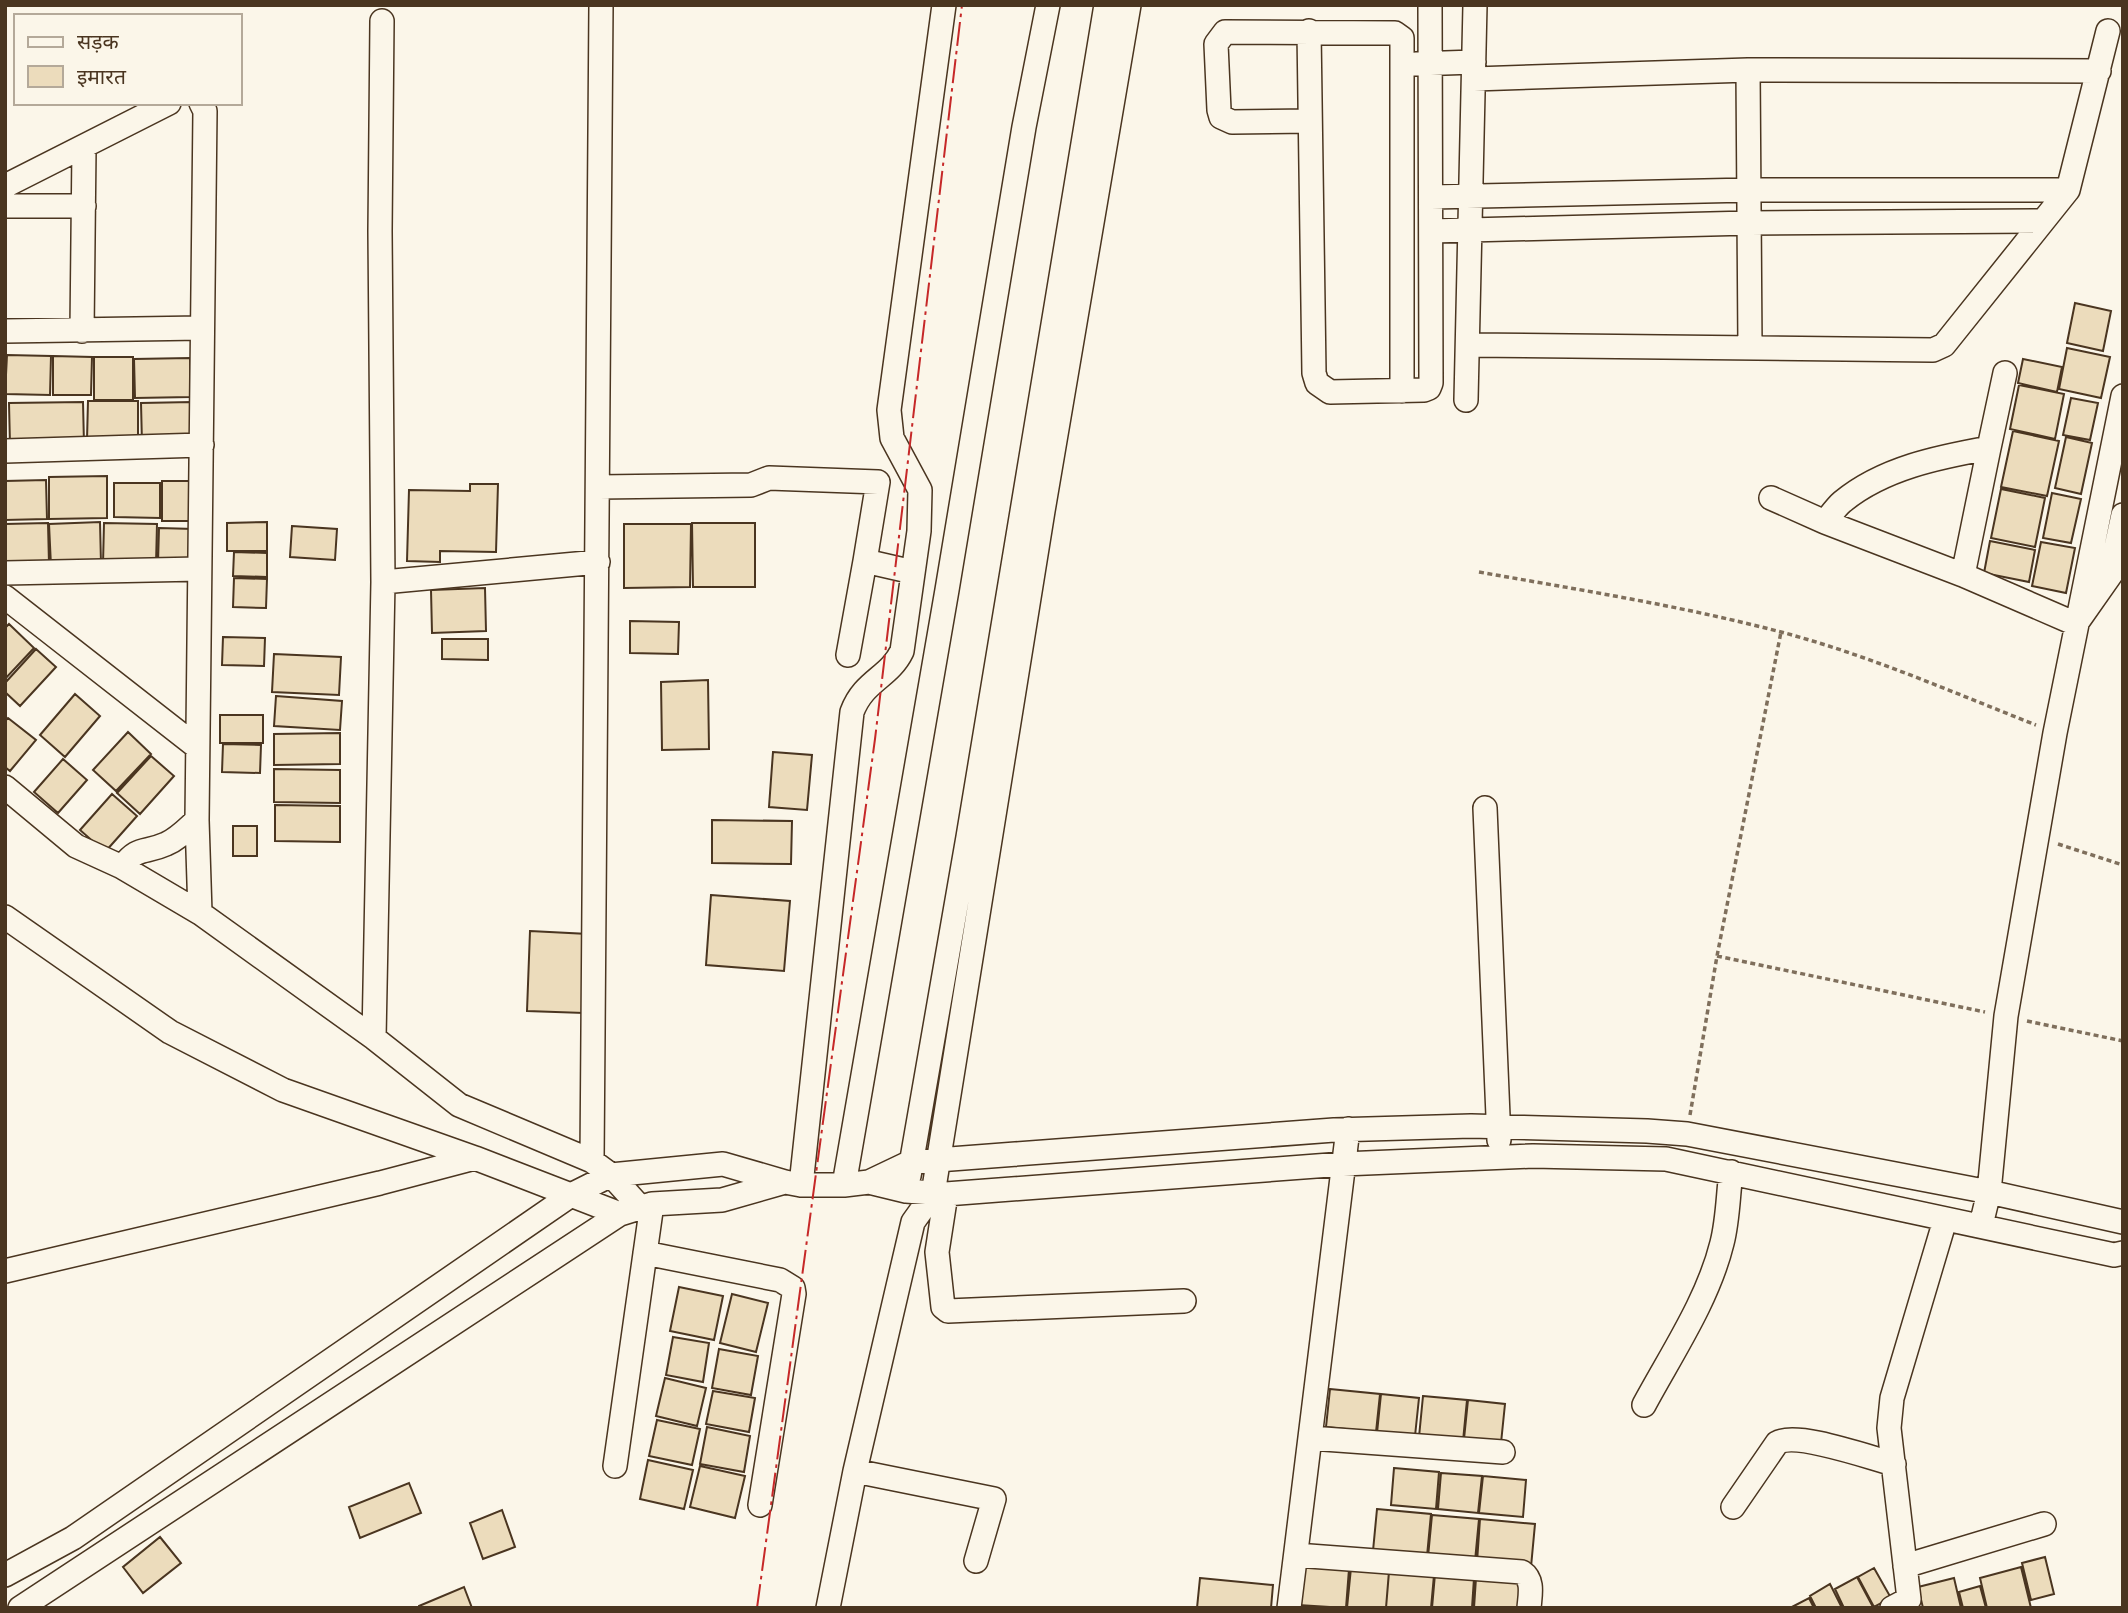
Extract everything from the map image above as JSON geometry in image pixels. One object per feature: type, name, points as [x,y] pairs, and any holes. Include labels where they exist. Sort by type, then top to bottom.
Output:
[{"type":"street","points":[[592,1161],[601,5]]},
{"type":"street","points":[[793,1184],[852,712],[856,700],[867,686],[892,666],[902,651],[921,510],[920,490],[892,438],[889,410],[944,5]]},
{"type":"street","points":[[844,1185],[1024,127],[1048,5]]},
{"type":"street","points":[[828,1608],[855,1471],[913,1222],[906,1191],[968,837],[1106,5]]},
{"type":"street","points":[[1129,5],[1043,511],[939,1160],[941,1222],[937,1252],[943,1307],[956,1313],[1184,1301]]},
{"type":"street","points":[[1309,31],[1314,373],[1317,383],[1331,392],[1424,390],[1431,383],[1430,5]]},
{"type":"street","points":[[1466,400],[1475,5]]},
{"type":"street","points":[[374,1038],[383,582],[380,231],[382,21]]},
{"type":"street","points":[[1310,121],[1232,122],[1221,117],[1216,44],[1220,36],[1225,32],[1309,31],[1395,33],[1402,38],[1402,391]]},
{"type":"street","points":[[1468,345],[1933,350],[1944,345],[2068,190],[2109,31]]},
{"type":"street","points":[[1402,65],[1430,64],[1474,71],[2099,71]]},
{"type":"street","points":[[1748,70],[1750,347]]},
{"type":"street","points":[[5,186],[165,105]]},
{"type":"street","points":[[200,913],[197,747],[205,111],[202,105]]},
{"type":"street","points":[[82,331],[84,148]]},
{"type":"street","points":[[1431,197],[1749,190],[2068,190]]},
{"type":"street","points":[[5,206],[84,206]]},
{"type":"street","points":[[1431,230],[1749,223],[2043,221]]},
{"type":"street","points":[[5,331],[201,328]]},
{"type":"street","points":[[1963,575],[2005,373]]},
{"type":"street","points":[[1981,1225],[1989,1192],[2006,1016],[2039,838],[2055,733],[2123,396]]},
{"type":"street","points":[[5,451],[202,445]]},
{"type":"street","points":[[1825,523],[1842,502],[1876,480],[1935,458],[1989,448]]},
{"type":"street","points":[[598,487],[751,485],[769,478],[878,482],[848,655]]},
{"type":"street","points":[[1771,498],[1825,523],[1963,575],[2076,624]]},
{"type":"street","points":[[2076,624],[2117,565],[2123,515]]},
{"type":"street","points":[[865,561],[947,590]]},
{"type":"street","points":[[383,582],[598,562]]},
{"type":"street","points":[[5,573],[199,569]]},
{"type":"street","points":[[5,597],[197,747]]},
{"type":"street","points":[[5,787],[76,846],[122,867],[200,913],[374,1038],[459,1105],[592,1161],[611,1175],[637,1208],[645,1253],[615,1466]]},
{"type":"street","points":[[1485,808],[1500,1158]]},
{"type":"street","points":[[122,867],[132,854],[164,845],[197,820]]},
{"type":"street","points":[[5,917],[170,1032],[283,1090],[571,1195],[637,1208],[722,1200],[793,1184],[844,1185],[869,1182],[911,1162],[1348,1129],[1499,1127],[1647,1130],[1687,1134],[1989,1192],[2123,1222]]},
{"type":"street","points":[[1289,1608],[1348,1129]]},
{"type":"street","points":[[869,1182],[906,1191],[940,1194],[1343,1164],[1534,1156],[1666,1159],[2114,1255],[2123,1253]]},
{"type":"street","points":[[5,1271],[475,1158]]},
{"type":"street","points":[[5,1575],[73,1538],[571,1195],[611,1175],[723,1164],[793,1184]]},
{"type":"street","points":[[1644,1405],[1699,1303],[1716,1264],[1723,1240],[1731,1172]]},
{"type":"street","points":[[913,1222],[940,1194]]},
{"type":"street","points":[[20,1608],[637,1208]]},
{"type":"street","points":[[1904,1605],[1905,1566],[1889,1428],[1892,1398],[1945,1220]]},
{"type":"street","points":[[645,1253],[779,1280],[793,1288],[760,1505]]},
{"type":"street","points":[[1310,1438],[1503,1452]]},
{"type":"street","points":[[1732,1507],[1777,1443],[1783,1439],[1799,1439],[1894,1464]]},
{"type":"street","points":[[855,1471],[994,1499],[976,1561]]},
{"type":"street","points":[[1905,1566],[2044,1524]]},
{"type":"street","points":[[1296,1555],[1522,1572],[1528,1576],[1531,1583],[1529,1608]]},
{"type":"path","points":[[1479,572],[1632,599],[1782,632],[1894,669],[2055,733]]},
{"type":"path","points":[[1687,1134],[1717,956],[1782,632]]},
{"type":"path","points":[[2039,838],[2123,865]]},
{"type":"path","points":[[1717,956],[2123,1041]]},
{"type":"building","points":[[2075,303],[2111,311],[2103,351],[2067,343]]},
{"type":"building","points":[[2067,348],[2110,357],[2101,398],[2059,389]]},
{"type":"building","points":[[7,355],[51,356],[50,395],[5,394]]},
{"type":"building","points":[[53,356],[92,357],[91,395],[53,395]]},
{"type":"building","points":[[94,357],[133,357],[133,400],[94,400]]},
{"type":"building","points":[[190,358],[191,397],[135,398],[134,359]]},
{"type":"building","points":[[2023,359],[2062,367],[2057,392],[2018,383]]},
{"type":"building","points":[[2019,385],[2064,394],[2055,439],[2010,429]]},
{"type":"building","points":[[2071,398],[2098,403],[2090,440],[2063,435]]},
{"type":"building","points":[[88,401],[138,401],[138,440],[87,440]]},
{"type":"building","points":[[83,402],[84,444],[10,445],[9,403]]},
{"type":"building","points":[[192,402],[193,443],[142,444],[141,403]]},
{"type":"building","points":[[2013,431],[2059,441],[2047,496],[2001,487]]},
{"type":"building","points":[[2066,437],[2092,443],[2081,494],[2055,488]]},
{"type":"building","points":[[107,476],[107,518],[49,519],[49,477]]},
{"type":"building","points":[[46,480],[47,519],[5,520],[5,481]]},
{"type":"building","points":[[162,481],[192,481],[192,521],[162,521]]},
{"type":"building","points":[[114,483],[160,483],[160,518],[114,517]]},
{"type":"building","points":[[470,484],[498,484],[496,552],[440,551],[440,562],[407,561],[409,490],[470,491]]},
{"type":"building","points":[[2001,489],[2045,498],[2035,547],[1991,538]]},
{"type":"building","points":[[2052,493],[2081,499],[2071,543],[2043,538]]},
{"type":"building","points":[[100,522],[101,564],[51,566],[49,524]]},
{"type":"building","points":[[267,522],[267,551],[227,551],[227,523]]},
{"type":"building","points":[[48,523],[49,564],[5,565],[5,524]]},
{"type":"building","points":[[104,523],[157,524],[156,564],[103,564]]},
{"type":"building","points":[[692,523],[755,523],[755,587],[693,587]]},
{"type":"building","points":[[624,524],[691,524],[690,587],[624,588]]},
{"type":"building","points":[[292,526],[337,529],[335,560],[290,557]]},
{"type":"building","points":[[159,528],[194,529],[193,563],[158,563]]},
{"type":"building","points":[[1990,541],[2035,550],[2029,582],[1984,573]]},
{"type":"building","points":[[2041,542],[2075,548],[2066,593],[2032,586]]},
{"type":"building","points":[[234,552],[267,553],[267,577],[233,576]]},
{"type":"building","points":[[234,578],[267,579],[266,608],[233,607]]},
{"type":"building","points":[[485,588],[486,631],[432,633],[431,590]]},
{"type":"building","points":[[630,621],[679,622],[678,654],[630,653]]},
{"type":"building","points":[[9,624],[34,648],[5,679],[5,628]]},
{"type":"building","points":[[223,637],[265,638],[264,666],[222,665]]},
{"type":"building","points":[[442,639],[488,639],[488,660],[442,659]]},
{"type":"building","points":[[36,649],[56,667],[20,706],[5,692],[5,683]]},
{"type":"building","points":[[274,654],[341,657],[339,695],[272,692]]},
{"type":"building","points":[[708,680],[709,749],[662,750],[661,682]]},
{"type":"building","points":[[75,694],[100,716],[65,757],[40,735]]},
{"type":"building","points":[[276,696],[342,701],[340,730],[274,726]]},
{"type":"building","points":[[220,715],[263,715],[263,743],[220,743]]},
{"type":"building","points":[[8,718],[36,740],[10,771],[5,767],[5,721]]},
{"type":"building","points":[[128,732],[151,754],[116,791],[93,770]]},
{"type":"building","points":[[340,733],[340,764],[274,765],[274,734]]},
{"type":"building","points":[[223,744],[261,745],[260,773],[222,772]]},
{"type":"building","points":[[773,752],[812,755],[807,810],[769,807]]},
{"type":"building","points":[[151,756],[174,776],[140,814],[117,793]]},
{"type":"building","points":[[63,759],[87,780],[58,813],[34,792]]},
{"type":"building","points":[[274,769],[340,770],[340,803],[274,802]]},
{"type":"building","points":[[112,794],[137,816],[105,852],[80,830]]},
{"type":"building","points":[[275,805],[340,806],[340,842],[275,841]]},
{"type":"building","points":[[712,820],[792,821],[791,864],[712,863]]},
{"type":"building","points":[[233,826],[257,826],[257,856],[233,856]]},
{"type":"building","points":[[711,895],[790,901],[784,971],[706,965]]},
{"type":"building","points":[[530,931],[588,934],[584,1013],[527,1011]]},
{"type":"building","points":[[679,1287],[723,1296],[714,1340],[670,1331]]},
{"type":"building","points":[[732,1294],[768,1303],[756,1352],[720,1343]]},
{"type":"building","points":[[673,1337],[709,1343],[703,1382],[666,1375]]},
{"type":"building","points":[[719,1349],[758,1356],[751,1395],[712,1388]]},
{"type":"building","points":[[665,1378],[706,1388],[697,1426],[656,1416]]},
{"type":"building","points":[[1330,1389],[1380,1394],[1376,1432],[1326,1427]]},
{"type":"building","points":[[713,1391],[755,1398],[749,1432],[706,1424]]},
{"type":"building","points":[[1381,1394],[1419,1398],[1415,1436],[1377,1433]]},
{"type":"building","points":[[1423,1396],[1467,1400],[1463,1441],[1419,1437]]},
{"type":"building","points":[[1468,1400],[1505,1404],[1501,1443],[1464,1439]]},
{"type":"building","points":[[657,1420],[700,1429],[692,1465],[649,1456]]},
{"type":"building","points":[[707,1427],[750,1436],[744,1472],[700,1464]]},
{"type":"building","points":[[648,1460],[693,1470],[684,1509],[640,1499]]},
{"type":"building","points":[[700,1466],[745,1476],[735,1518],[690,1507]]},
{"type":"building","points":[[1394,1468],[1439,1472],[1436,1509],[1391,1505]]},
{"type":"building","points":[[1441,1473],[1482,1476],[1478,1513],[1438,1509]]},
{"type":"building","points":[[1483,1476],[1526,1480],[1523,1517],[1479,1513]]},
{"type":"building","points":[[409,1483],[421,1513],[360,1538],[349,1507]]},
{"type":"building","points":[[1377,1509],[1431,1514],[1427,1556],[1373,1551]]},
{"type":"building","points":[[502,1510],[515,1547],[483,1559],[470,1523]]},
{"type":"building","points":[[1432,1515],[1479,1519],[1475,1561],[1428,1557]]},
{"type":"building","points":[[1480,1519],[1535,1524],[1531,1567],[1477,1562]]},
{"type":"building","points":[[160,1537],[181,1563],[143,1593],[123,1567]]},
{"type":"building","points":[[2045,1557],[2054,1594],[2031,1600],[2022,1563]]},
{"type":"building","points":[[1302,1565],[1349,1569],[1346,1608],[1298,1605]]},
{"type":"building","points":[[2021,1567],[2031,1608],[1987,1608],[1980,1578]]},
{"type":"building","points":[[1351,1568],[1389,1572],[1386,1608],[1347,1608]]},
{"type":"building","points":[[1874,1568],[1891,1598],[1874,1607],[1858,1577]]},
{"type":"building","points":[[1389,1571],[1434,1575],[1431,1608],[1386,1608]]},
{"type":"building","points":[[1435,1574],[1474,1578],[1472,1608],[1432,1608]]},
{"type":"building","points":[[1857,1577],[1872,1608],[1844,1608],[1835,1589]]},
{"type":"building","points":[[1200,1578],[1273,1585],[1271,1608],[1197,1608]]},
{"type":"building","points":[[1476,1578],[1524,1582],[1521,1608],[1474,1608]]},
{"type":"building","points":[[1954,1578],[1961,1608],[1923,1608],[1918,1587]]},
{"type":"building","points":[[1830,1584],[1842,1608],[1816,1608],[1810,1596]]},
{"type":"building","points":[[1980,1586],[1986,1608],[1963,1608],[1959,1592]]},
{"type":"building","points":[[464,1587],[472,1608],[419,1608],[419,1606]]},
{"type":"building","points":[[1809,1598],[1814,1608],[1790,1608]]},
{"type":"power","points":[[757,1608],[875,739],[962,5]]}]
